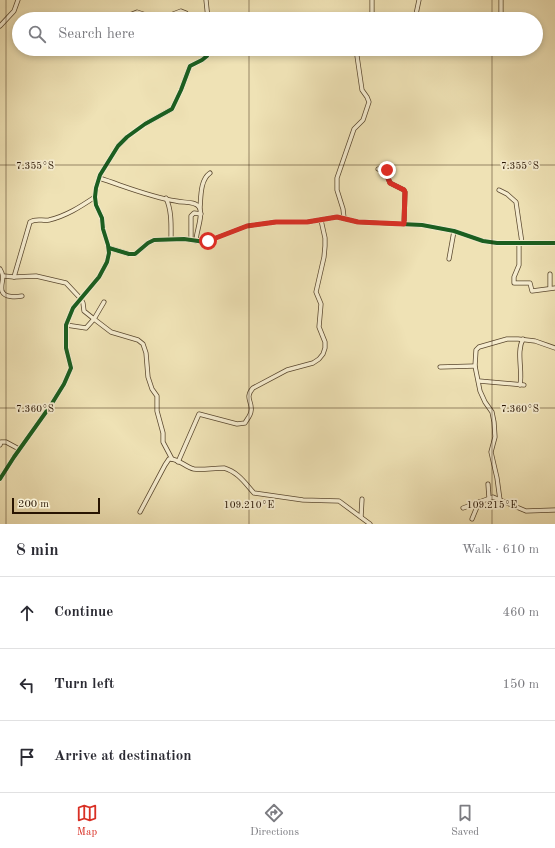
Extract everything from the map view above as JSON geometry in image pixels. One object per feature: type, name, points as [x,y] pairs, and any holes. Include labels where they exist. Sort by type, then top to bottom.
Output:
[{"type":"street","points":[[13,12],[18,0]]},
{"type":"street","points":[[206,0],[208,12]]},
{"type":"street","points":[[372,0],[372,12]]},
{"type":"street","points":[[416,12],[419,0]]},
{"type":"street","points":[[501,0],[501,12]]},
{"type":"street","points":[[0,26],[12,13]]},
{"type":"street","points":[[0,479],[5,469],[51,406],[69,374],[70,362],[66,348],[66,325],[73,308],[103,271],[108,258],[109,248],[95,197],[99,178],[118,146],[127,137],[145,124],[172,109],[190,66],[207,56]]},
{"type":"street","points":[[344,218],[343,209],[337,190],[337,178],[354,128],[363,120],[369,102],[362,90],[357,56]]},
{"type":"street","points":[[378,169],[389,170],[388,178],[390,183],[404,190],[405,192],[404,224]]},
{"type":"street","points":[[196,240],[201,214],[200,208],[204,180],[206,175],[210,173]]},
{"type":"street","points":[[99,178],[176,201],[194,203],[200,208]]},
{"type":"street","points":[[499,190],[507,194],[516,202],[520,243],[519,265],[514,277],[514,283],[530,283],[532,291],[553,288],[550,274]]},
{"type":"street","points":[[14,277],[30,222],[35,219],[48,220],[67,214],[95,197]]},
{"type":"street","points":[[166,198],[171,218],[171,239]]},
{"type":"street","points":[[191,240],[191,216],[194,213],[201,214]]},
{"type":"street","points":[[109,248],[125,253],[135,254],[154,240],[196,240],[202,242],[247,226],[276,222],[307,222],[337,217],[358,222],[404,224],[454,231],[483,241],[498,243],[555,244]]},
{"type":"street","points":[[178,462],[199,414],[237,424],[245,423],[251,412],[249,393],[253,388],[288,370],[313,363],[319,359],[322,354],[325,348],[325,342],[319,327],[321,304],[316,292],[325,246],[325,238],[321,220]]},
{"type":"street","points":[[449,259],[454,231]]},
{"type":"street","points":[[0,269],[4,276],[2,289],[4,293],[16,298],[22,296]]},
{"type":"street","points":[[103,271],[108,274]]},
{"type":"street","points":[[4,276],[36,276],[66,283],[81,299],[84,311],[94,319],[111,332],[132,338],[143,344],[146,353],[148,377],[152,389],[157,396],[157,411],[164,442],[172,459],[186,467],[194,469],[224,468],[244,481],[256,494],[309,500],[339,501],[370,524]]},
{"type":"street","points":[[66,325],[87,328],[104,302]]},
{"type":"street","points":[[500,500],[492,452],[495,437],[494,422],[492,412],[480,391],[475,366],[476,350],[479,347],[507,339],[535,341],[555,348]]},
{"type":"street","points":[[479,381],[522,385],[521,343],[523,339]]},
{"type":"street","points":[[440,367],[475,366]]},
{"type":"street","points":[[0,445],[2,441],[5,441],[20,449]]},
{"type":"street","points":[[140,512],[165,465],[169,459],[172,459]]},
{"type":"street","points":[[0,468],[5,469]]},
{"type":"street","points":[[488,484],[489,498]]},
{"type":"street","points":[[463,508],[489,498],[493,498],[526,511],[555,510]]},
{"type":"street","points":[[362,499],[362,517]]},
{"type":"street","points":[[472,519],[479,502]]},
{"type":"cycle path","points":[[0,479],[64,384],[71,368],[66,348],[66,325],[73,308],[99,277],[107,262],[109,253],[108,245],[103,229],[102,218],[96,205],[95,197],[100,175],[118,146],[127,137],[145,124],[172,109],[190,66],[207,56]]},
{"type":"cycle path","points":[[109,248],[129,254],[135,254],[154,240],[184,239],[205,242],[247,226],[276,222],[307,222],[337,217],[358,222],[422,225],[454,231],[483,241],[497,243],[555,243]]},
{"type":"route","points":[[208,241],[247,226],[276,222],[307,222],[337,217],[358,222],[404,224],[405,192],[398,186],[390,183],[388,180],[390,172],[387,170]]}]
